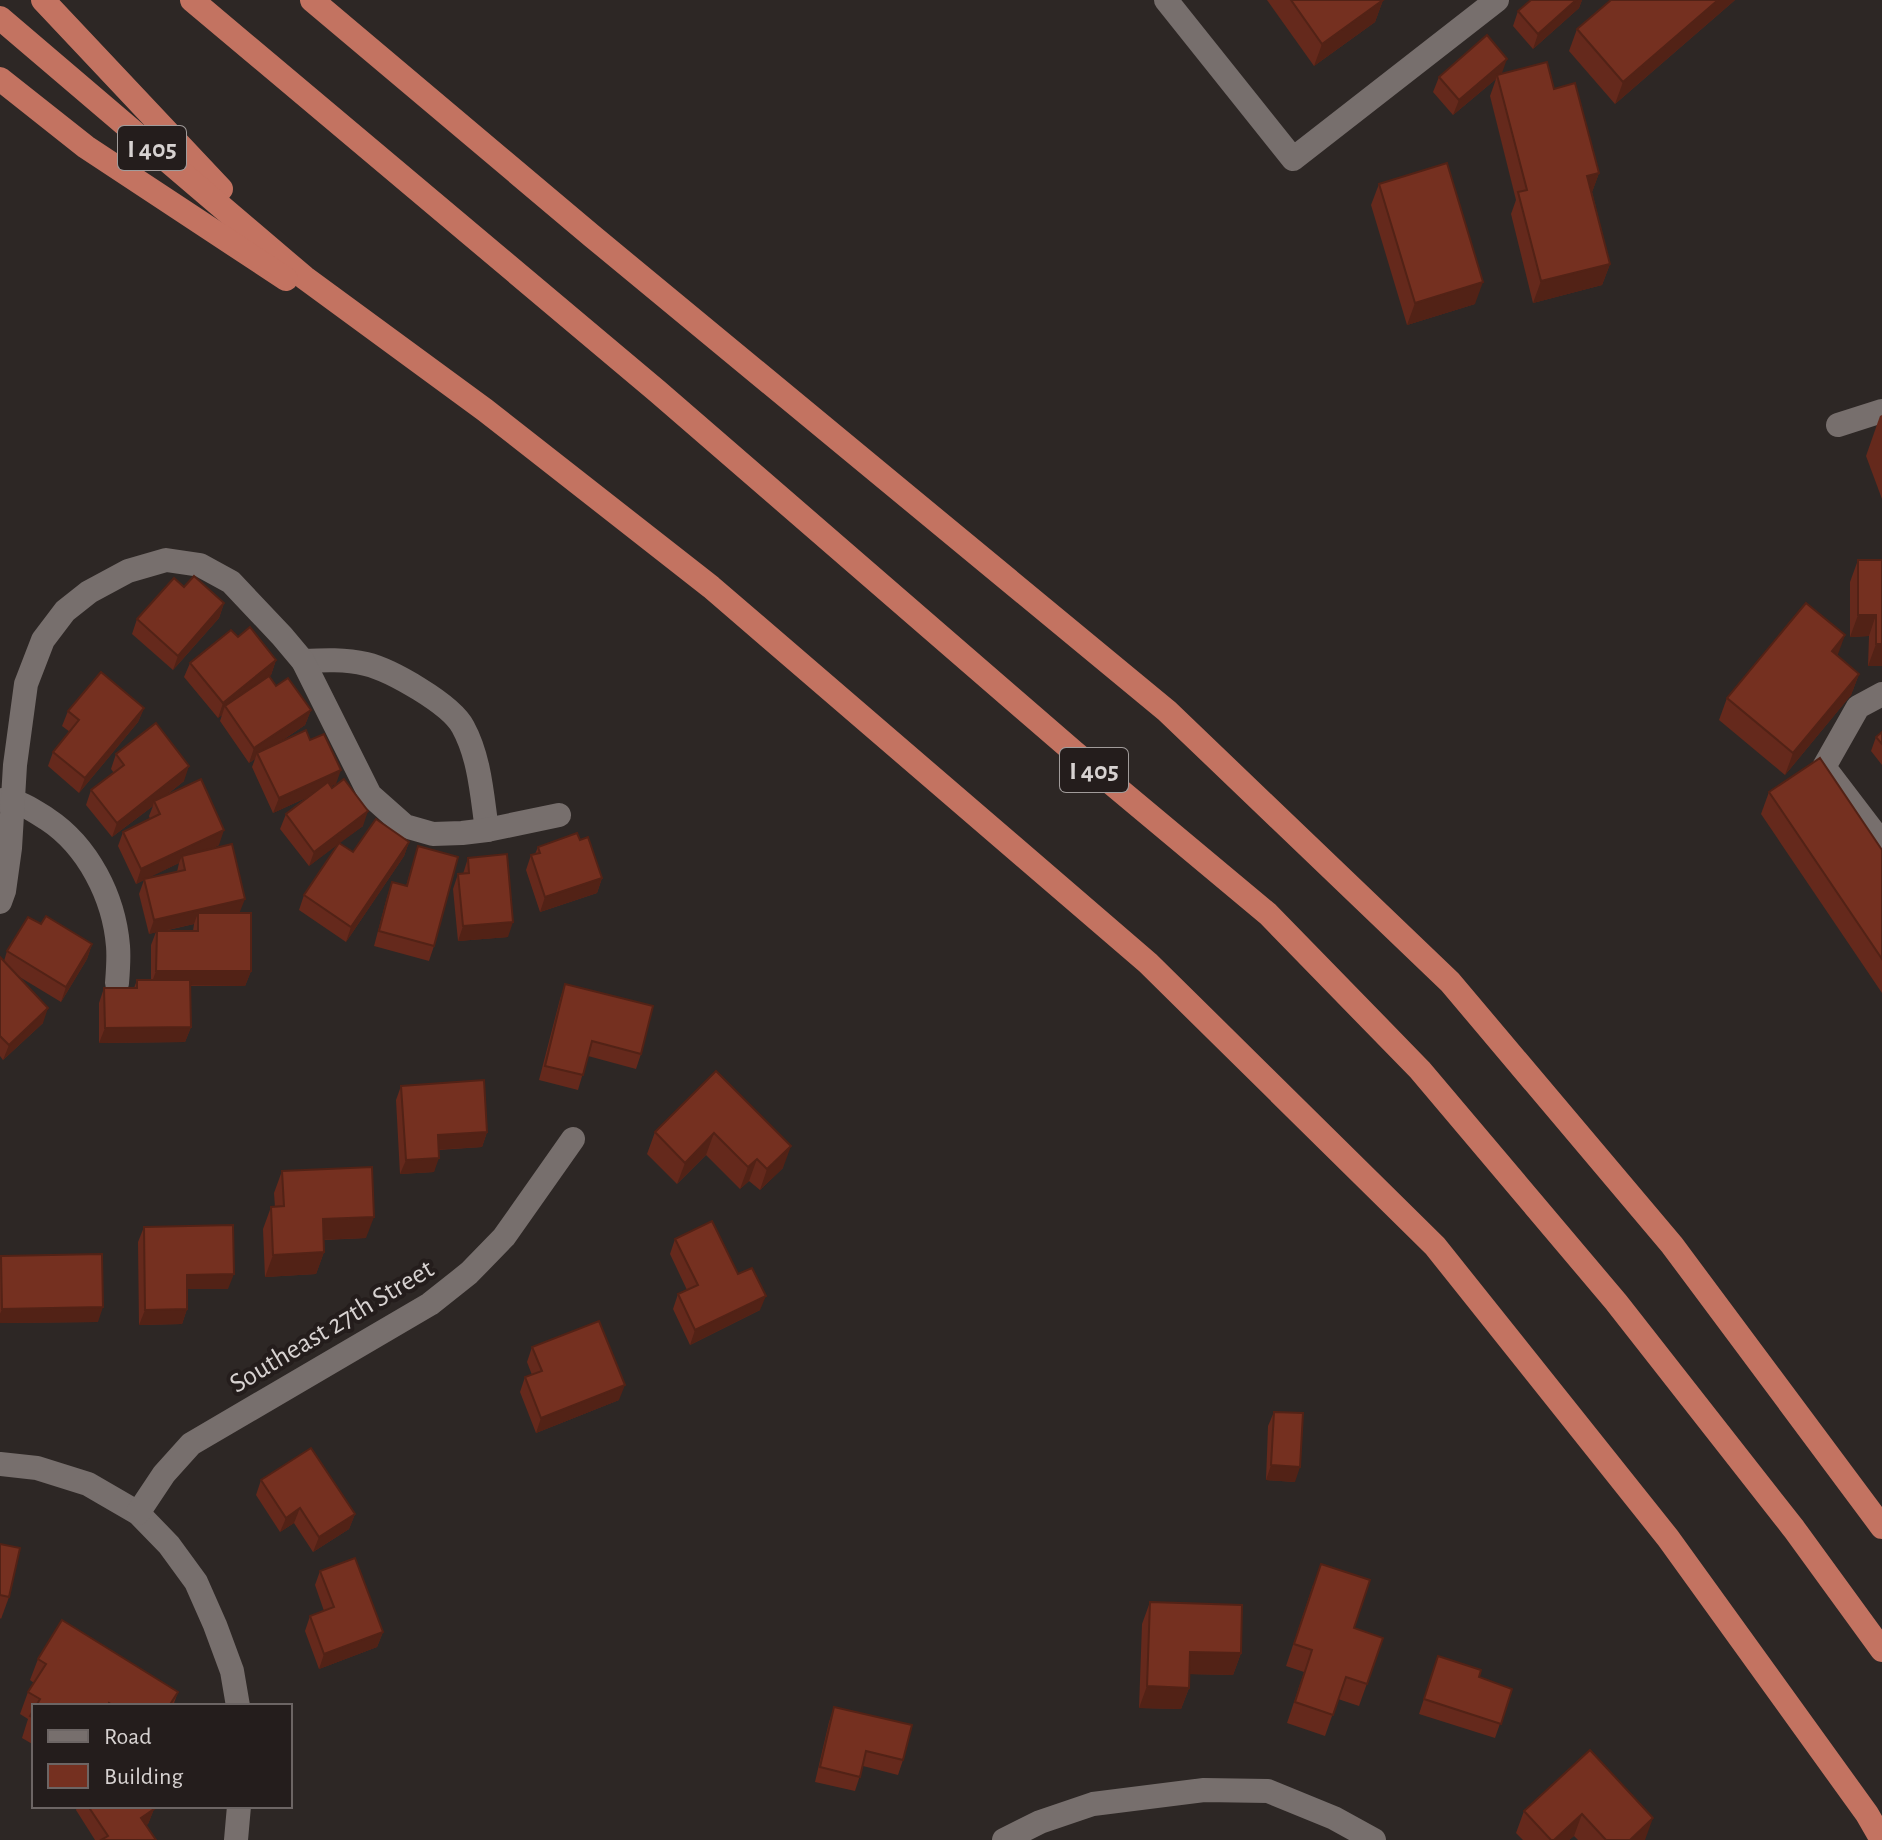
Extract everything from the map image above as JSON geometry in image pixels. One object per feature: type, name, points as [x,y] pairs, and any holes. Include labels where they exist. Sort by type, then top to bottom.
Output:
[{"type":"highway","points":[[43,0],[305,278]]},
{"type":"highway","name":"I 405","points":[[192,0],[657,391],[1074,752],[1268,914],[1420,1070],[1616,1302],[1794,1529],[1882,1650]]},
{"type":"highway","points":[[312,0],[604,246],[1167,711],[1450,982],[1672,1245],[1882,1527]]},
{"type":"highway","name":"I 405","points":[[0,18],[305,278],[485,410],[711,587],[1148,963],[1435,1246],[1668,1538],[1867,1814],[1882,1840]]},
{"type":"highway","points":[[0,79],[86,147],[485,410]]},
{"type":"street","points":[[1166,0],[1293,159],[1497,0]]},
{"type":"street","points":[[1838,425],[1882,411]]},
{"type":"street","points":[[0,902],[10,848],[7,800],[26,684],[43,640],[65,611],[89,592],[128,571],[166,560],[200,565],[231,582],[303,661],[370,795],[405,826],[433,834],[487,830],[559,815]]},
{"type":"street","points":[[303,661],[333,660],[367,664],[434,697],[449,710],[462,724],[475,757],[487,830]]},
{"type":"street","points":[[1882,694],[1858,707],[1824,767],[1882,843]]},
{"type":"street","points":[[7,800],[61,829],[80,849],[99,880],[115,922],[117,983]]},
{"type":"street","name":"Southeast 27th Street","points":[[138,1513],[164,1474],[191,1444],[430,1304],[469,1273],[504,1237],[573,1139]]},
{"type":"street","points":[[0,1464],[37,1468],[88,1484],[138,1513],[169,1545],[196,1582],[232,1671],[238,1704]]},
{"type":"street","points":[[1004,1840],[1040,1822],[1093,1804],[1204,1790],[1268,1791],[1334,1818],[1374,1840]]},
{"type":"street","points":[[236,1840],[239,1808]]},
{"type":"building","points":[[1291,0],[1383,0],[1322,44]]},
{"type":"building","points":[[1531,0],[1576,0],[1538,34],[1518,11]]},
{"type":"building","points":[[1611,0],[1718,0],[1623,82],[1577,29]]},
{"type":"building","points":[[1487,35],[1507,59],[1459,100],[1439,77]]},
{"type":"building","points":[[1547,62],[1554,89],[1575,83],[1599,173],[1587,176],[1610,264],[1541,281],[1518,192],[1527,190],[1497,75]]},
{"type":"building","points":[[1447,163],[1483,282],[1415,303],[1379,184]]},
{"type":"building","points":[[1858,560],[1882,560],[1882,644],[1876,644],[1876,615],[1858,615]]},
{"type":"building","points":[[194,576],[224,603],[178,656],[137,619],[174,578],[184,587]]},
{"type":"building","points":[[1806,603],[1845,635],[1832,651],[1859,674],[1793,753],[1727,698]]},
{"type":"building","points":[[250,627],[276,660],[223,703],[190,663],[231,630],[238,637]]},
{"type":"building","points":[[101,672],[144,708],[85,778],[53,752],[79,720],[68,711]]},
{"type":"building","points":[[269,676],[276,686],[288,678],[311,710],[254,748],[225,706]]},
{"type":"building","points":[[156,723],[189,766],[117,823],[91,790],[124,765],[116,754]]},
{"type":"building","points":[[306,730],[310,740],[324,734],[341,770],[279,798],[257,753]]},
{"type":"building","points":[[1820,758],[1882,850],[1882,959],[1769,792]]},
{"type":"building","points":[[201,779],[224,830],[141,869],[123,832],[160,814],[154,801]]},
{"type":"building","points":[[344,779],[368,811],[314,852],[286,814],[328,782],[332,788]]},
{"type":"building","points":[[376,819],[409,842],[351,927],[304,895],[339,843],[353,852]]},
{"type":"building","points":[[577,833],[580,840],[588,837],[602,878],[545,897],[531,855],[540,853],[538,847]]},
{"type":"building","points":[[232,844],[245,899],[154,920],[144,879],[185,870],[182,856]]},
{"type":"building","points":[[418,846],[458,857],[434,946],[379,931],[392,882],[407,886]]},
{"type":"building","points":[[507,854],[513,922],[463,926],[458,874],[469,873],[468,858]]},
{"type":"building","points":[[198,913],[251,913],[251,971],[156,971],[157,931],[198,931]]},
{"type":"building","points":[[46,916],[92,944],[66,987],[7,951],[28,917],[41,924]]},
{"type":"building","points":[[0,957],[48,1008],[9,1045],[0,1036]]},
{"type":"building","points":[[137,980],[190,980],[191,1027],[105,1028],[104,988],[137,988]]},
{"type":"building","points":[[565,984],[653,1006],[641,1054],[592,1041],[583,1075],[545,1066]]},
{"type":"building","points":[[716,1071],[791,1146],[767,1169],[757,1159],[748,1167],[714,1133],[685,1163],[655,1132]]},
{"type":"building","points":[[484,1080],[487,1132],[438,1135],[439,1158],[406,1160],[401,1086]]},
{"type":"building","points":[[372,1167],[374,1217],[323,1219],[324,1252],[273,1255],[271,1207],[284,1206],[282,1171]]},
{"type":"building","points":[[712,1221],[738,1274],[752,1268],[766,1296],[695,1330],[678,1294],[698,1285],[675,1239]]},
{"type":"building","points":[[233,1225],[234,1274],[187,1275],[187,1309],[145,1310],[144,1227]]},
{"type":"building","points":[[102,1254],[103,1307],[2,1309],[1,1256]]},
{"type":"building","points":[[599,1321],[625,1385],[541,1418],[525,1377],[542,1371],[532,1347]]},
{"type":"building","points":[[1274,1412],[1303,1413],[1300,1467],[1271,1465]]},
{"type":"building","points":[[311,1448],[355,1514],[319,1537],[300,1508],[286,1518],[261,1480]]},
{"type":"building","points":[[0,1544],[20,1548],[9,1597],[0,1595]]},
{"type":"building","points":[[355,1558],[383,1632],[324,1654],[310,1616],[334,1607],[320,1571]]},
{"type":"building","points":[[1321,1564],[1370,1580],[1354,1628],[1383,1638],[1367,1684],[1346,1677],[1333,1715],[1295,1702],[1312,1650],[1294,1644]]},
{"type":"building","points":[[1150,1602],[1242,1605],[1241,1653],[1190,1652],[1189,1688],[1147,1686]]},
{"type":"building","points":[[62,1620],[178,1692],[170,1704],[37,1704],[40,1699],[28,1692],[46,1664],[38,1659]]},
{"type":"building","points":[[1438,1656],[1481,1670],[1479,1677],[1512,1689],[1501,1724],[1424,1699]]},
{"type":"building","points":[[834,1707],[912,1725],[903,1760],[866,1751],[860,1777],[820,1767]]},
{"type":"building","points":[[1590,1750],[1653,1818],[1630,1840],[1606,1840],[1582,1814],[1551,1840],[1524,1811]]},
{"type":"building","points":[[89,1808],[154,1809],[141,1818],[156,1840],[101,1840],[108,1836]]}]
